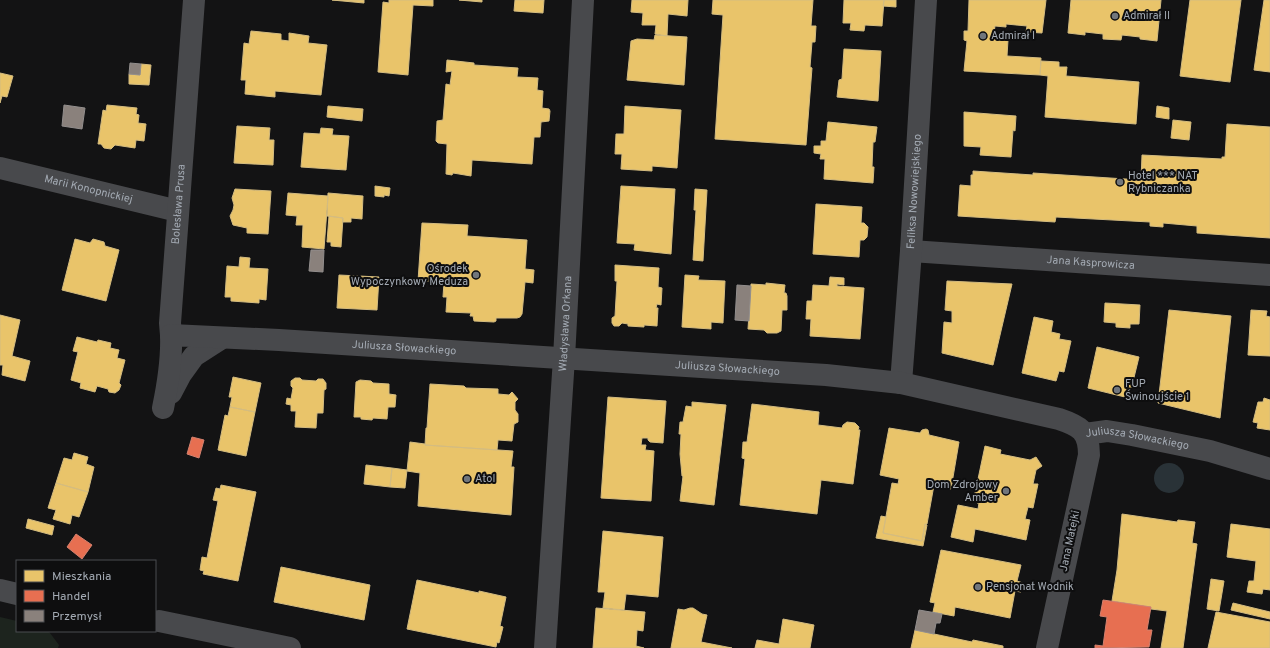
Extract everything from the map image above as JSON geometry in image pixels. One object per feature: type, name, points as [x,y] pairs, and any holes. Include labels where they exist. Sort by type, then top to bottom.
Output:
[{"type":"street","name":"Bolesława Prusa","points":[[194,0],[170,323],[171,350],[168,384],[163,408],[181,374],[194,356],[222,338]]},
{"type":"street","name":"Władysława Orkana","points":[[546,648],[564,358],[583,0]]},
{"type":"street","name":"Feliksa Nowowiejskiego","points":[[901,383],[912,251],[926,0]]},
{"type":"street","name":"Marii Konopnickiej","points":[[0,168],[178,211]]},
{"type":"street","name":"Jana Kasprowicza","points":[[912,251],[1270,275]]},
{"type":"street","name":"Juliusza Słowackiego","points":[[171,335],[279,340],[826,375],[901,383],[1059,419],[1075,424],[1085,434],[1107,431],[1132,435],[1210,451],[1270,469]]},
{"type":"street","name":"Jana Matejki","points":[[1047,648],[1089,455],[1089,444],[1085,434]]},
{"type":"street","points":[[0,590],[16,594]]},
{"type":"street","points":[[159,621],[290,648]]},
{"type":"shaded area","points":[[1169,463],[1180,467],[1184,478],[1180,489],[1169,493],[1158,489],[1154,478],[1158,467]]},
{"type":"shaded area","points":[[0,617],[16,621],[16,632],[48,632],[59,645],[58,648],[0,648]]},
{"type":"building: Mieszkania","points":[[332,0],[364,0],[364,3]]},
{"type":"building: Mieszkania","points":[[389,0],[433,0],[433,6],[413,5],[408,75],[378,72],[383,2],[389,3]]},
{"type":"building: Mieszkania","points":[[459,0],[482,0],[482,2]]},
{"type":"building: Mieszkania","points":[[515,0],[544,0],[543,13],[514,11]]},
{"type":"building: Mieszkania","points":[[632,0],[688,0],[687,16],[668,14],[667,36],[655,34],[656,25],[642,25],[643,13],[631,12]]},
{"type":"building: Mieszkania","points":[[713,0],[813,0],[811,26],[816,26],[815,42],[812,42],[810,67],[812,68],[806,145],[715,139],[723,15],[712,14]]},
{"type":"building: Mieszkania","points":[[844,0],[884,0],[882,26],[865,25],[864,31],[850,30],[851,23],[843,23]]},
{"type":"building: Mieszkania","points":[[884,0],[896,0],[896,7],[883,6]]},
{"type":"building: Mieszkania","name":"Admirał I","points":[[969,0],[1046,0],[1042,33],[1026,32],[1027,26],[1006,24],[1006,27],[995,26],[994,33],[1001,34],[1001,39],[1008,40],[1007,56],[1041,58],[1040,75],[964,71],[967,41],[964,40],[964,31],[968,31]]},
{"type":"building: Mieszkania","name":"Admirał II","points":[[1071,0],[1161,0],[1157,41],[1122,35],[1121,40],[1103,39],[1103,34],[1085,32],[1085,35],[1068,33]]},
{"type":"building: Mieszkania","points":[[1190,0],[1241,0],[1230,82],[1180,76]]},
{"type":"building: Mieszkania","points":[[1264,0],[1270,0],[1270,72],[1254,70]]},
{"type":"building: Mieszkania","points":[[251,31],[281,34],[281,40],[289,41],[289,33],[309,36],[308,43],[327,45],[321,95],[275,91],[275,97],[245,94],[246,80],[241,80],[244,43],[249,44]]},
{"type":"building: Mieszkania","points":[[655,35],[687,37],[684,85],[627,80],[631,41],[637,39],[654,40]]},
{"type":"building: Mieszkania","points":[[844,49],[881,51],[878,101],[837,97],[839,80],[842,79]]},
{"type":"building: Mieszkania","points":[[447,60],[474,63],[474,65],[518,68],[517,77],[538,78],[537,90],[543,91],[542,108],[549,109],[550,111],[549,121],[541,122],[540,137],[534,137],[532,164],[472,160],[471,176],[453,173],[452,175],[446,174],[447,144],[438,143],[436,141],[437,121],[443,120],[446,84],[450,85],[452,71],[446,72]]},
{"type":"building: Mieszkania","points":[[1041,61],[1059,62],[1059,67],[1067,67],[1066,76],[1139,82],[1136,124],[1045,117],[1048,76],[1040,75]]},
{"type":"building: Mieszkania","points":[[141,64],[151,65],[149,85],[129,84],[129,74],[140,75]]},
{"type":"building: Mieszkania","points":[[0,73],[13,76],[7,97],[2,96],[0,103]]},
{"type":"building: Mieszkania","points":[[107,105],[137,108],[136,114],[139,115],[138,123],[146,124],[144,141],[136,140],[135,148],[115,145],[111,149],[104,148],[101,144],[98,144],[103,110],[106,111]]},
{"type":"building: Mieszkania","points":[[328,106],[363,109],[362,121],[327,117]]},
{"type":"building: Mieszkania","points":[[625,106],[681,110],[677,168],[652,166],[652,171],[621,169],[622,154],[615,154],[616,134],[624,134]]},
{"type":"building: Mieszkania","points":[[1157,106],[1169,108],[1169,119],[1156,117]]},
{"type":"building: Mieszkania","points":[[964,112],[1016,116],[1015,131],[1013,130],[1011,157],[980,155],[981,147],[964,146]]},
{"type":"building: Mieszkania","points":[[1173,120],[1191,122],[1189,140],[1171,138]]},
{"type":"building: Mieszkania","points":[[828,122],[877,127],[875,142],[873,142],[873,183],[824,179],[825,159],[820,159],[821,154],[814,153],[814,146],[821,146],[821,141],[826,141]]},
{"type":"building: Mieszkania","name":"Hotel *** NAT Rybniczanka","points":[[1227,124],[1270,127],[1270,238],[1197,233],[1197,226],[1163,223],[1163,227],[1150,226],[1150,222],[1056,217],[1055,222],[958,216],[960,185],[971,186],[971,175],[973,175],[973,171],[1033,175],[1033,173],[1141,180],[1142,155],[1222,159],[1222,157],[1225,157]]},
{"type":"building: Mieszkania","points":[[237,126],[270,128],[269,140],[274,140],[273,165],[234,163]]},
{"type":"building: Mieszkania","points":[[321,128],[333,129],[332,135],[349,136],[346,170],[301,167],[304,133],[320,134]]},
{"type":"building: Mieszkania","points":[[375,186],[390,188],[389,196],[375,196]]},
{"type":"building: Mieszkania","points":[[621,186],[675,189],[671,254],[634,250],[635,244],[617,243]]},
{"type":"building: Mieszkania","points":[[235,189],[271,191],[268,234],[247,233],[247,228],[233,225],[230,216],[234,205],[232,198]]},
{"type":"building: Mieszkania","points":[[695,189],[707,190],[703,261],[693,260],[696,210],[694,210]]},
{"type":"building: Mieszkania","points":[[288,193],[328,196],[324,249],[302,247],[303,225],[296,225],[297,216],[286,215]]},
{"type":"building: Mieszkania","points":[[328,193],[363,196],[362,219],[351,218],[351,222],[343,222],[343,218],[327,216]]},
{"type":"building: Mieszkania","points":[[816,204],[862,207],[861,223],[864,223],[868,227],[867,237],[864,240],[860,240],[859,257],[813,254]]},
{"type":"building: Mieszkania","points":[[329,216],[343,218],[341,247],[331,246],[331,242],[327,242]]},
{"type":"building: Mieszkania","name":"Ośrodek Wypoczynkowy Meduza","points":[[422,223],[468,225],[467,236],[527,240],[525,269],[534,270],[533,283],[525,282],[522,314],[520,317],[496,318],[496,321],[494,322],[474,321],[473,316],[470,316],[471,313],[446,312],[447,297],[443,297],[444,282],[418,281]]},
{"type":"building: Mieszkania","points":[[75,239],[90,243],[93,239],[104,242],[105,246],[119,250],[106,301],[62,290]]},
{"type":"building: Mieszkania","points":[[240,257],[250,258],[249,268],[268,269],[266,300],[259,299],[259,303],[231,301],[231,297],[225,297],[227,266],[239,267]]},
{"type":"building: Mieszkania","points":[[615,265],[659,268],[658,287],[662,288],[661,305],[657,304],[656,308],[658,308],[657,326],[628,326],[628,324],[622,323],[619,326],[614,326],[612,323],[612,318],[615,316],[617,281],[615,281]]},
{"type":"building: Mieszkania","points":[[339,275],[379,277],[377,310],[337,308]]},
{"type":"building: Mieszkania","points":[[685,275],[699,276],[698,280],[725,281],[723,323],[711,322],[711,329],[682,327]]},
{"type":"building: Mieszkania","points":[[830,277],[844,278],[844,285],[837,284],[837,286],[864,288],[860,339],[810,336],[811,319],[806,319],[807,301],[812,301],[813,285],[829,286]]},
{"type":"building: Mieszkania","points":[[947,281],[1012,284],[993,365],[942,353],[944,322],[952,323],[952,311],[945,310]]},
{"type":"building: Mieszkania","points":[[766,283],[785,285],[784,293],[786,293],[787,296],[787,310],[782,310],[781,331],[777,333],[767,333],[764,330],[748,329],[751,284],[766,285]]},
{"type":"building: Mieszkania","points":[[1105,303],[1140,305],[1139,324],[1130,324],[1130,328],[1116,327],[1116,323],[1104,322]]},
{"type":"building: Mieszkania","points":[[1169,310],[1231,316],[1220,418],[1158,403]]},
{"type":"building: Mieszkania","points":[[1251,310],[1267,311],[1266,316],[1270,317],[1270,356],[1248,355]]},
{"type":"building: Mieszkania","points":[[0,315],[20,320],[12,356],[30,361],[25,381],[2,375],[3,365],[0,365]]},
{"type":"building: Mieszkania","points":[[1034,317],[1053,321],[1051,332],[1060,334],[1059,339],[1071,341],[1064,372],[1059,371],[1056,381],[1022,373]]},
{"type":"building: Mieszkania","points":[[77,337],[97,342],[98,340],[111,343],[110,348],[119,350],[117,358],[125,360],[119,383],[121,385],[119,390],[115,393],[109,392],[108,389],[97,386],[95,392],[80,388],[81,383],[71,380],[78,352],[73,351]]},
{"type":"building: Mieszkania","points":[[1097,347],[1139,357],[1129,398],[1088,388]]},
{"type":"building: Mieszkania","points":[[233,377],[261,383],[255,412],[230,407],[232,397],[229,397]]},
{"type":"building: Mieszkania","points":[[295,378],[316,381],[318,379],[323,379],[326,383],[326,389],[324,390],[323,413],[317,413],[316,428],[295,427],[296,411],[291,411],[291,405],[286,404],[287,398],[291,399],[293,388],[291,386],[291,381]]},
{"type":"building: Mieszkania","points":[[360,380],[389,384],[389,394],[396,395],[395,407],[388,407],[387,419],[373,418],[372,420],[354,417],[356,382]]},
{"type":"building: Mieszkania","points":[[430,384],[464,386],[466,388],[498,389],[498,394],[509,395],[512,392],[518,399],[515,402],[515,410],[518,414],[518,422],[514,424],[512,441],[498,440],[497,450],[425,445]]},
{"type":"building: Mieszkania","points":[[608,397],[666,401],[663,443],[650,442],[648,438],[642,438],[641,445],[646,445],[645,450],[654,451],[651,501],[601,498]]},
{"type":"building: Mieszkania","points":[[1264,398],[1270,400],[1270,430],[1257,428],[1258,423],[1253,422],[1258,402],[1263,402]]},
{"type":"building: Mieszkania","points":[[692,402],[726,405],[714,505],[680,501],[683,476],[680,454],[680,422],[683,422],[686,406],[692,407]]},
{"type":"building: Mieszkania","points":[[752,404],[819,412],[818,425],[842,428],[847,422],[855,423],[859,427],[858,430],[860,430],[853,484],[821,480],[817,514],[740,505],[745,459],[742,458],[743,442],[747,442]]},
{"type":"building: Mieszkania","points":[[230,407],[255,412],[246,456],[218,450],[225,415],[228,416]]},
{"type":"building: Mieszkania","points":[[889,428],[920,433],[922,430],[926,429],[928,430],[929,435],[959,442],[951,489],[934,485],[927,524],[925,524],[922,541],[883,533],[892,483],[898,484],[899,479],[880,475]]},
{"type":"building: Mieszkania","name":"Atol","points":[[410,442],[425,445],[513,451],[511,467],[514,467],[511,515],[418,506],[420,473],[407,471]]},
{"type":"building: Mieszkania","name":"Dom Zdrojowy Amber","points":[[985,446],[1001,450],[1000,454],[1030,460],[1036,457],[1042,466],[1036,470],[1033,484],[1038,484],[1033,508],[1028,507],[1025,519],[1030,520],[1026,540],[975,529],[973,542],[951,537],[958,505],[978,509],[979,503],[977,503],[974,498]]},
{"type":"building: Mieszkania","points":[[74,453],[88,457],[86,464],[94,467],[88,492],[56,483],[64,458],[72,460]]},
{"type":"building: Mieszkania","points":[[366,465],[392,468],[390,487],[364,484]]},
{"type":"building: Mieszkania","points":[[392,468],[407,470],[405,488],[390,487]]},
{"type":"building: Mieszkania","points":[[56,483],[88,492],[79,517],[72,515],[70,524],[53,519],[56,510],[48,508]]},
{"type":"building: Mieszkania","points":[[221,485],[256,492],[238,581],[203,574],[204,571],[200,570],[202,557],[207,558],[218,501],[213,500],[216,488],[220,489]]},
{"type":"building: Mieszkania","points":[[1122,514],[1177,522],[1178,520],[1195,522],[1192,543],[1197,544],[1183,648],[1161,648],[1167,611],[1112,601],[1117,570]]},
{"type":"building: Mieszkania","points":[[881,516],[886,517],[883,533],[922,541],[925,524],[927,525],[923,546],[876,538]]},
{"type":"building: Mieszkania","points":[[28,519],[54,526],[52,535],[26,528]]},
{"type":"building: Mieszkania","points":[[1231,524],[1270,529],[1270,590],[1263,589],[1262,594],[1247,592],[1249,581],[1254,581],[1256,561],[1227,557]]},
{"type":"building: Mieszkania","points":[[603,531],[663,537],[658,597],[626,594],[624,610],[603,608],[605,592],[598,592]]},
{"type":"building: Mieszkania","name":"Pensjonat Wodnik","points":[[941,550],[1021,565],[1017,581],[1023,583],[1021,592],[1015,591],[1010,618],[955,607],[954,616],[933,612],[935,603],[930,602]]},
{"type":"building: Mieszkania","points":[[281,567],[370,585],[364,620],[274,602]]},
{"type":"building: Mieszkania","points":[[1211,579],[1224,581],[1219,611],[1207,609]]},
{"type":"building: Mieszkania","points":[[417,580],[506,597],[500,626],[503,627],[499,643],[497,642],[496,647],[407,629]]},
{"type":"building: Mieszkania","points":[[1233,603],[1270,612],[1270,619],[1231,610]]},
{"type":"building: Mieszkania","points":[[596,608],[645,612],[643,631],[637,630],[636,646],[644,648],[593,648]]},
{"type":"building: Mieszkania","points":[[690,608],[707,615],[701,642],[732,648],[671,648],[678,609],[684,610]]},
{"type":"building: Mieszkania","points":[[1216,612],[1270,622],[1270,648],[1208,648]]},
{"type":"building: Mieszkania","points":[[783,619],[814,625],[810,648],[755,648],[757,640],[779,644]]},
{"type":"building: Mieszkania","points":[[915,630],[972,642],[973,640],[1003,646],[1003,648],[911,648]]},
{"type":"building: Handel","points":[[192,437],[204,440],[199,458],[187,454]]},
{"type":"building: Handel","points":[[76,534],[92,545],[82,559],[67,547]]},
{"type":"building: Handel","points":[[1103,600],[1151,607],[1147,630],[1152,630],[1149,647],[1095,648],[1095,645],[1103,646],[1107,617],[1100,616]]},
{"type":"building: Przemysł","points":[[130,63],[141,64],[140,75],[129,74]]},
{"type":"building: Przemysł","points":[[64,105],[85,108],[82,129],[62,126]]},
{"type":"building: Przemysł","points":[[311,250],[324,250],[323,272],[309,271]]},
{"type":"building: Przemysł","points":[[737,285],[751,286],[749,321],[735,320]]},
{"type":"building: Przemysł","points":[[919,610],[942,614],[940,623],[936,623],[934,634],[915,630]]},
{"type":"place","name":"Admirał II","points":[[1115,16]]},
{"type":"place","name":"Admirał I","points":[[983,36]]},
{"type":"place","name":"Hotel *** NAT Rybniczanka","points":[[1120,182]]},
{"type":"place","name":"Ośrodek Wypoczynkowy Meduza","points":[[476,275]]},
{"type":"place","name":"FUP Świnoujście 1","points":[[1117,390]]},
{"type":"place","name":"Atol","points":[[467,479]]},
{"type":"place","name":"Dom Zdrojowy Amber","points":[[1006,491]]},
{"type":"place","name":"Pensjonat Wodnik","points":[[978,587]]}]
